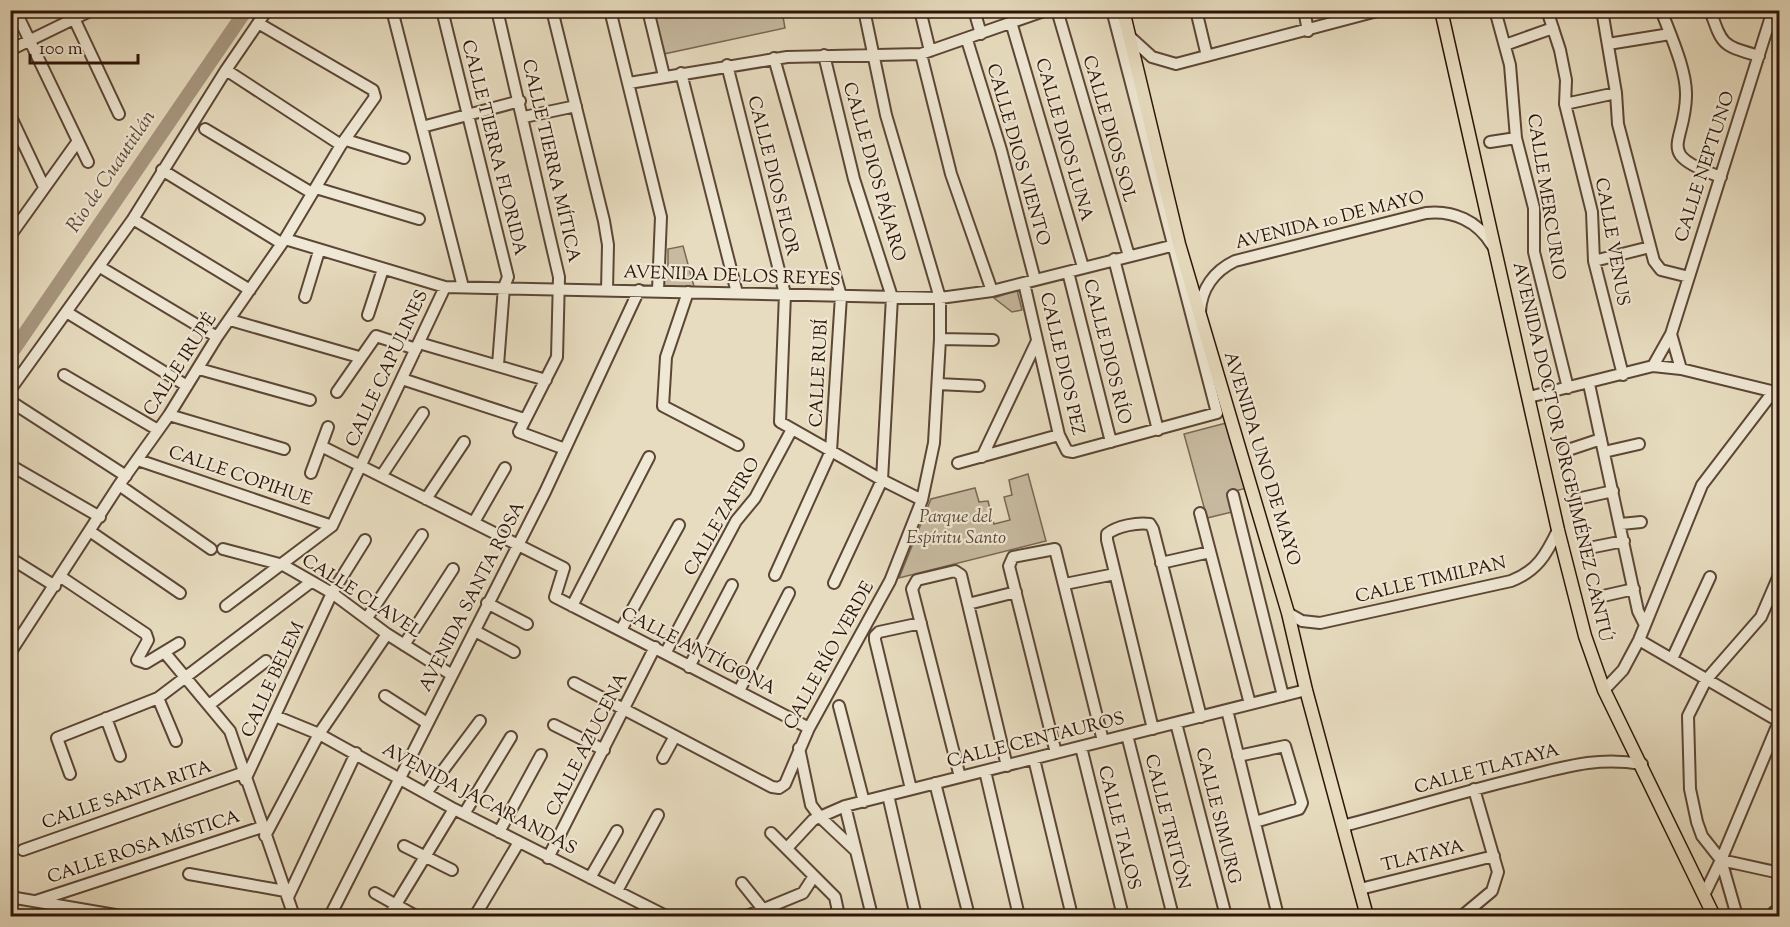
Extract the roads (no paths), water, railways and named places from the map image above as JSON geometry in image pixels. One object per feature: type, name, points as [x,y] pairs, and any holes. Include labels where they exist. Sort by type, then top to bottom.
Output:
[{"type":"main road","name":"AVENIDA UNO DE MAYO","points":[[1123,10],[1176,245],[1201,321],[1219,399],[1248,473],[1288,613],[1306,690],[1367,916]]},
{"type":"main road","name":"AVENIDA DOCTOR JORGE JIMÉNEZ CANTÚ","points":[[1441,10],[1558,530],[1585,636],[1604,690],[1716,916]]},
{"type":"street","points":[[15,10],[88,162]]},
{"type":"street","points":[[10,50],[72,15],[92,10]]},
{"type":"street","points":[[10,390],[68,313],[133,219],[226,70],[267,10]]},
{"type":"street","points":[[392,10],[463,287]]},
{"type":"street","name":"CALLE TIERRA FLORIDA","points":[[442,10],[508,277],[504,287],[498,365]]},
{"type":"street","name":"CALLE TIERRA MÍTICA","points":[[497,10],[524,117],[559,277],[557,357],[524,419]]},
{"type":"street","points":[[552,10],[604,221],[608,245],[607,290]]},
{"type":"street","points":[[610,10],[661,217],[658,290]]},
{"type":"street","points":[[648,10],[664,76]]},
{"type":"street","name":"CALLE RÍO VERDE","points":[[675,736],[779,788],[785,784],[808,728],[890,581],[922,500],[934,443],[940,298],[886,115],[875,53],[864,10]]},
{"type":"street","points":[[920,10],[926,52],[951,174],[992,291]]},
{"type":"street","points":[[974,10],[981,34]]},
{"type":"street","points":[[629,83],[774,58],[926,52],[967,40],[1023,14],[1047,10]]},
{"type":"street","name":"CALLE DIOS SOL","points":[[1057,10],[1129,255]]},
{"type":"street","points":[[1111,442],[1217,413],[1219,399],[1112,10]]},
{"type":"street","points":[[1196,10],[1207,56]]},
{"type":"street","points":[[1304,10],[1308,31]]},
{"type":"street","points":[[1130,38],[1152,57],[1176,64],[1308,31],[1355,14],[1381,10]]},
{"type":"street","name":"CALLE MERCURIO","points":[[1495,10],[1510,65],[1516,138],[1534,208],[1534,252],[1569,388]]},
{"type":"street","name":"CALLE VENUS","points":[[1547,10],[1566,80],[1565,104],[1592,212],[1594,261],[1623,375]]},
{"type":"street","points":[[1602,10],[1616,93],[1618,124],[1656,266],[1671,274],[1689,278]]},
{"type":"street","points":[[1662,10],[1686,96],[1677,146],[1682,158],[1692,166],[1720,177]]},
{"type":"street","points":[[1710,10],[1720,39],[1726,46],[1759,56]]},
{"type":"street","name":"CALLE NEPTUNO","points":[[1653,366],[1671,333],[1773,10]]},
{"type":"street","points":[[72,15],[119,114]]},
{"type":"street","name":"CALLE DIOS LUNA","points":[[1011,21],[1083,267]]},
{"type":"street","name":"CALLE IRUPÉ","points":[[10,653],[283,241],[375,93],[258,23]]},
{"type":"street","points":[[1505,45],[1553,28]]},
{"type":"street","points":[[1608,44],[1670,34]]},
{"type":"street","name":"CALLE DIOS VIENTO","points":[[967,40],[1001,150],[1030,281]]},
{"type":"street","name":"CALLE DIOS PÁJARO","points":[[824,55],[854,179],[892,297]]},
{"type":"street","name":"CALLE RUBÍ","points":[[774,58],[841,296],[831,451]]},
{"type":"street","name":"CALLE DIOS FLOR","points":[[727,65],[785,294]]},
{"type":"street","points":[[226,70],[344,142],[404,158]]},
{"type":"street","points":[[681,73],[736,293]]},
{"type":"street","points":[[1565,104],[1616,93]]},
{"type":"street","points":[[422,127],[520,101]]},
{"type":"street","points":[[524,117],[576,106]]},
{"type":"street","points":[[10,115],[44,187]]},
{"type":"street","points":[[205,129],[314,190],[419,219]]},
{"type":"street","points":[[1490,142],[1516,138]]},
{"type":"street","points":[[11,233],[78,141]]},
{"type":"street","name":"AVENIDA DE LOS REYES","points":[[162,170],[283,241],[445,287],[940,298],[992,291],[1176,245]]},
{"type":"street","name":"AVENIDA 10 DE MAYO","points":[[1201,321],[1202,300],[1207,286],[1214,275],[1229,264],[1425,213],[1448,213],[1468,220],[1486,235],[1494,248]]},
{"type":"street","points":[[133,219],[250,290]]},
{"type":"street","points":[[1594,261],[1650,247]]},
{"type":"street","points":[[305,297],[319,251]]},
{"type":"street","points":[[1114,259],[1158,430]]},
{"type":"street","points":[[100,267],[217,338]]},
{"type":"street","points":[[368,315],[383,269]]},
{"type":"street","name":"CALLE DIOS RÍO","points":[[1068,272],[1111,442]]},
{"type":"street","name":"CALLE DIOS PEZ","points":[[1030,281],[1037,340],[1059,435],[1067,451],[1073,452],[1111,442]]},
{"type":"street","name":"CALLE CAPULINES","points":[[332,526],[445,287]]},
{"type":"street","name":"AVENIDA SANTA ROSA","points":[[330,916],[565,449],[639,290]]},
{"type":"street","points":[[688,292],[666,357],[663,406],[738,445]]},
{"type":"street","points":[[785,294],[780,422],[791,431],[922,500]]},
{"type":"street","points":[[834,583],[882,480],[892,297]]},
{"type":"street","points":[[68,313],[187,386]]},
{"type":"street","points":[[230,320],[359,357]]},
{"type":"street","points":[[1671,333],[1681,369]]},
{"type":"street","points":[[337,392],[359,357],[376,336],[498,365],[546,380]]},
{"type":"street","points":[[940,339],[993,340]]},
{"type":"street","points":[[982,458],[1037,340]]},
{"type":"street","points":[[1529,397],[1589,384],[1653,366],[1681,369],[1776,393],[1702,485],[1639,640],[1623,670],[1604,690]]},
{"type":"street","points":[[199,369],[310,400]]},
{"type":"street","points":[[63,375],[158,430]]},
{"type":"street","points":[[402,379],[524,419],[519,432],[565,449]]},
{"type":"street","points":[[938,384],[979,386]]},
{"type":"street","points":[[1589,384],[1638,611],[1645,625]]},
{"type":"street","points":[[10,401],[123,481],[212,549]]},
{"type":"street","points":[[382,475],[423,413]]},
{"type":"street","points":[[169,415],[284,448]]},
{"type":"street","points":[[311,473],[328,427]]},
{"type":"street","name":"CALLE ZAFIRO","points":[[666,652],[736,521],[755,498],[791,431]]},
{"type":"street","points":[[958,463],[1059,435]]},
{"type":"street","points":[[1565,452],[1601,440]]},
{"type":"street","points":[[426,499],[464,442]]},
{"type":"street","points":[[1604,452],[1639,444]]},
{"type":"street","points":[[321,446],[518,543]]},
{"type":"street","points":[[775,575],[831,451]]},
{"type":"street","points":[[572,606],[649,457]]},
{"type":"street","name":"CALLE COPIHUE","points":[[138,460],[332,526]]},
{"type":"street","points":[[10,465],[77,501],[100,517]]},
{"type":"street","points":[[474,522],[505,468]]},
{"type":"street","points":[[1577,499],[1613,491]]},
{"type":"street","points":[[1233,495],[1283,696]]},
{"type":"street","points":[[1200,513],[1250,704]]},
{"type":"street","points":[[1621,524],[1641,522]]},
{"type":"street","points":[[1153,729],[1114,574],[1107,534],[1113,530],[1143,523],[1150,524],[1201,717]]},
{"type":"street","points":[[621,630],[679,525]]},
{"type":"street","points":[[226,606],[332,526]]},
{"type":"street","name":"CALLE TIMILPAN","points":[[1288,613],[1302,621],[1320,623],[1511,582],[1527,575],[1541,563],[1558,530]]},
{"type":"street","points":[[91,532],[180,593]]},
{"type":"street","points":[[367,618],[422,535]]},
{"type":"street","name":"CALLE BELEM","points":[[244,776],[275,716],[332,593],[365,540]]},
{"type":"street","points":[[1589,549],[1624,540]]},
{"type":"street","name":"CALLE ANTÍGONA","points":[[518,543],[564,568],[554,596],[666,652],[689,667],[808,728]]},
{"type":"street","name":"CALLE CLAVEL","points":[[223,549],[283,565],[332,593],[387,634],[452,675]]},
{"type":"street","points":[[1056,753],[1009,566],[1013,556],[1055,549],[1103,741]]},
{"type":"street","points":[[1161,563],[1210,552]]},
{"type":"street","points":[[10,558],[58,581],[146,634],[147,640],[136,660],[146,663],[179,643]]},
{"type":"street","points":[[404,645],[453,569]]},
{"type":"street","points":[[960,777],[912,590],[913,583],[917,580],[959,571],[1007,765]]},
{"type":"street","points":[[1737,916],[1721,860],[1702,836],[1690,789],[1688,716],[1706,680],[1761,617],[1779,573]]},
{"type":"street","points":[[1065,584],[1114,574]]},
{"type":"street","points":[[1672,659],[1710,577]]},
{"type":"street","points":[[70,774],[57,738],[158,698],[311,582]]},
{"type":"street","points":[[689,667],[732,585]]},
{"type":"street","points":[[1603,596],[1634,589]]},
{"type":"street","points":[[968,604],[1016,592]]},
{"type":"street","points":[[739,692],[789,593]]},
{"type":"street","points":[[487,603],[527,624]]},
{"type":"street","points":[[911,789],[875,640],[879,632],[921,623]]},
{"type":"street","points":[[475,631],[514,652]]},
{"type":"street","points":[[264,832],[319,734],[387,634]]},
{"type":"street","points":[[1639,640],[1779,721],[1705,893]]},
{"type":"street","name":"CALLE AZUCENA","points":[[549,858],[656,647]]},
{"type":"street","name":"CALLE ROSA MÍSTICA","points":[[165,653],[230,731],[294,916]]},
{"type":"street","points":[[209,705],[266,661]]},
{"type":"street","points":[[574,683],[675,736],[663,758]]},
{"type":"street","name":"CALLE CENTAUROS","points":[[787,848],[813,820],[845,806],[1306,690]]},
{"type":"street","points":[[385,696],[427,723]]},
{"type":"street","points":[[158,698],[176,741]]},
{"type":"street","points":[[839,706],[864,802]]},
{"type":"street","points":[[1227,710],[1278,916]]},
{"type":"street","name":"AVENIDA JACARANDAS","points":[[275,716],[319,734],[459,812],[666,916]]},
{"type":"street","points":[[106,718],[120,756]]},
{"type":"street","points":[[426,793],[480,721]]},
{"type":"street","name":"CALLE SIMURG","points":[[1176,723],[1226,916]]},
{"type":"street","points":[[554,725],[604,750]]},
{"type":"street","name":"CALLE TRITÓN","points":[[1127,735],[1173,916]]},
{"type":"street","points":[[389,916],[425,857],[511,737]]},
{"type":"street","points":[[1238,756],[1285,746],[1302,802],[1299,809],[1255,822]]},
{"type":"street","points":[[799,747],[811,805],[820,817],[855,850]]},
{"type":"street","name":"CALLE TALOS","points":[[1081,747],[1123,916]]},
{"type":"street","points":[[189,874],[287,894],[356,753]]},
{"type":"street","points":[[499,832],[541,755]]},
{"type":"street","points":[[1034,759],[1072,916]]},
{"type":"street","name":"CALLE TLATAYA","points":[[1343,826],[1474,789],[1593,760],[1617,760],[1642,764]]},
{"type":"street","points":[[985,771],[1019,916]]},
{"type":"street","name":"CALLE SANTA RITA","points":[[23,850],[244,776]]},
{"type":"street","points":[[935,783],[969,916]]},
{"type":"street","name":"TLATAYA","points":[[1462,916],[1492,891],[1498,872],[1474,789]]},
{"type":"street","points":[[888,795],[916,916]]},
{"type":"street","points":[[845,806],[872,916]]},
{"type":"street","points":[[617,891],[658,816]]},
{"type":"street","points":[[590,878],[617,831]]},
{"type":"street","name":"CALLE ROSA MÍSTICA","points":[[36,901],[264,832]]},
{"type":"street","points":[[771,832],[835,897],[839,916]]},
{"type":"street","points":[[475,916],[519,842]]},
{"type":"street","points":[[404,846],[452,870]]},
{"type":"street","name":"TLATAYA","points":[[1360,890],[1494,856]]},
{"type":"street","points":[[1721,860],[1779,873]]},
{"type":"street","points":[[747,916],[762,908],[786,902],[803,893],[814,876]]},
{"type":"street","points":[[742,883],[762,908]]},
{"type":"street","points":[[375,893],[416,916]]},
{"type":"street","points":[[10,897],[121,916]]},
{"type":"street","points":[[640,916],[646,906]]},
{"type":"waterway","name":"Rio de Cuautitlán","points":[[10,355],[246,10]]},
{"type":"park label","name":"Parque del Espíritu Santo","points":[[956,528]]}]
